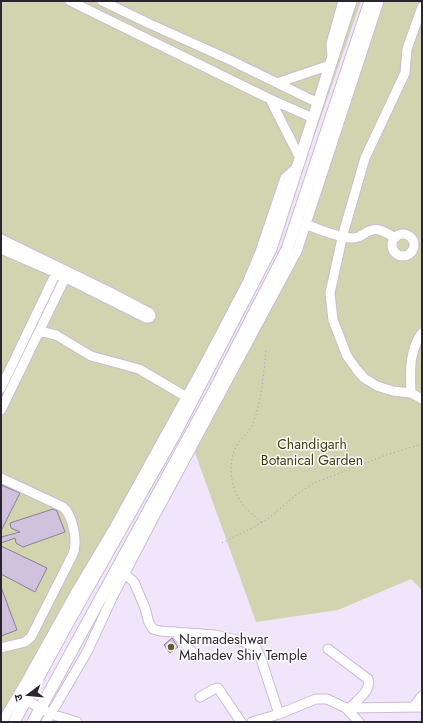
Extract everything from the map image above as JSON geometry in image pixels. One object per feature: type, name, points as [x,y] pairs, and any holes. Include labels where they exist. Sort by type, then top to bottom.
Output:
[{"type":"main road","points":[[14,722],[271,249],[351,1]]},
{"type":"main road","points":[[33,722],[215,388],[287,250],[370,1]]},
{"type":"main road","points":[[313,117],[330,121]]},
{"type":"street","points":[[70,1],[270,99],[313,117]]},
{"type":"street","points":[[102,1],[318,103]]},
{"type":"street","points":[[277,83],[331,60],[331,44],[343,1]]},
{"type":"street","points":[[49,718],[87,652],[125,574],[296,251],[379,1]]},
{"type":"street","points":[[422,7],[407,49],[405,73],[365,158],[342,236],[330,293],[332,320],[347,356],[357,370],[364,378],[377,386],[393,391],[411,393],[422,399]]},
{"type":"street","points":[[270,99],[299,162]]},
{"type":"street","points":[[305,224],[352,238],[374,229],[383,230],[395,238]]},
{"type":"street","points":[[1,239],[110,292],[150,313],[151,316],[146,318],[56,273],[1,249]]},
{"type":"street","points":[[1,388],[56,273]]},
{"type":"street","points":[[1,410],[65,278]]},
{"type":"street","points":[[2,722],[189,398],[139,369],[91,356],[56,335],[40,331]]},
{"type":"street","points":[[411,393],[410,372],[412,352],[416,341],[422,333]]},
{"type":"street","points":[[1,478],[66,509],[71,519],[76,546],[31,637],[24,642],[1,648]]},
{"type":"street","points":[[125,574],[134,582],[145,608],[149,624],[153,629],[160,631],[215,635],[250,644],[256,648],[279,714]]},
{"type":"street","points":[[175,632],[192,652]]},
{"type":"street","points":[[328,649],[368,679],[368,688],[348,708]]},
{"type":"street","points":[[200,696],[214,688],[218,688],[241,722]]},
{"type":"street","points":[[252,722],[279,714],[316,699],[327,699],[348,708],[418,707],[422,696]]},
{"type":"street","points":[[26,700],[40,709],[49,718],[77,722]]},
{"type":"street","points":[[348,708],[359,722]]},
{"type":"path","points":[[262,523],[242,503],[235,488],[231,471],[237,444],[251,428],[254,422],[261,395],[266,348]]},
{"type":"path","points":[[222,543],[262,523],[314,483],[422,444]]},
{"type":"green space","points":[[1,1],[361,1],[314,137],[279,221],[1,722]]},
{"type":"green space","name":"Chandigarh Botanical Garden","points":[[380,1],[422,1],[422,590],[411,579],[338,610],[256,622],[193,447],[314,197]]},
{"type":"building","points":[[1,485],[20,493],[1,531]]},
{"type":"building","points":[[53,509],[57,511],[65,532],[23,547],[16,543],[15,538],[1,543],[1,537],[20,532],[11,528],[10,523]]},
{"type":"building","points":[[1,546],[47,568],[35,592],[1,574]]},
{"type":"building","points":[[1,587],[17,630],[1,636]]},
{"type":"building","points":[[172,638],[178,647],[170,653],[164,645]]},
{"type":"place","name":"Narmadeshwar Mahadev Shiv Temple","points":[[171,647]]}]
